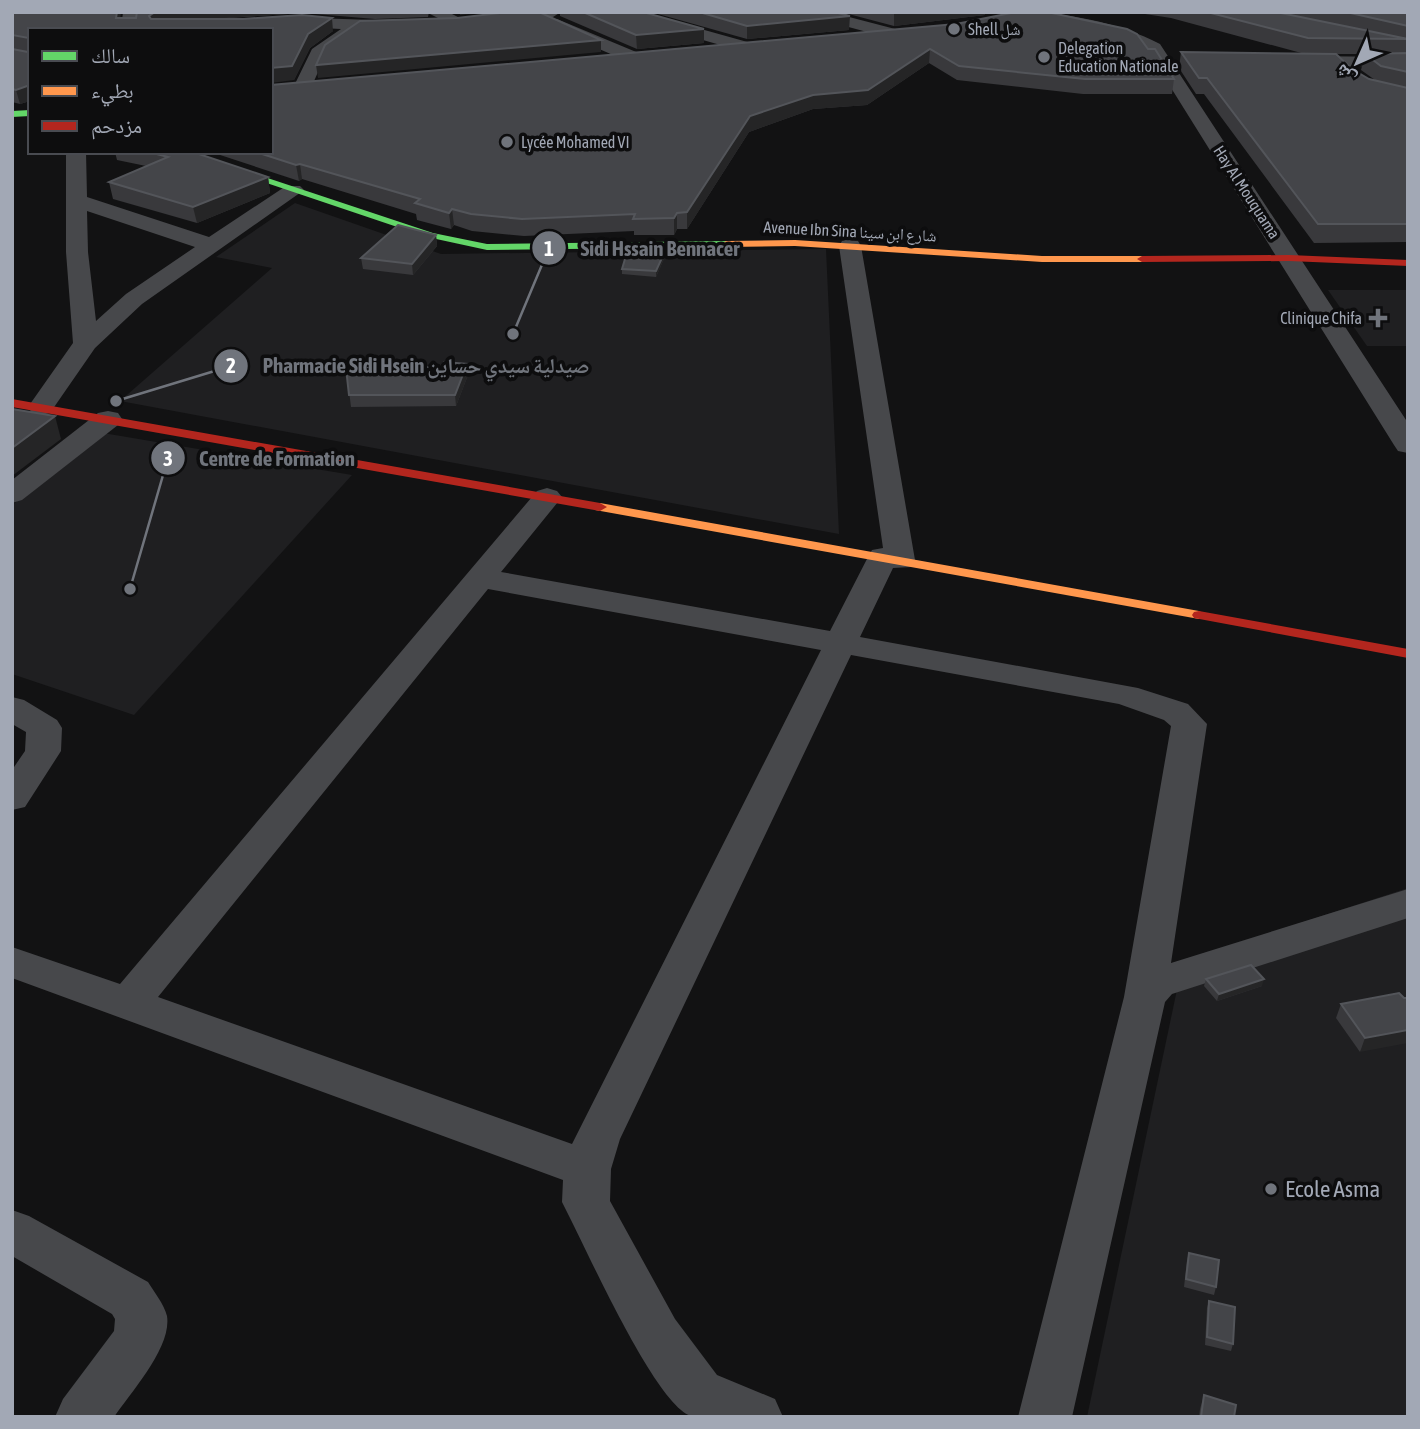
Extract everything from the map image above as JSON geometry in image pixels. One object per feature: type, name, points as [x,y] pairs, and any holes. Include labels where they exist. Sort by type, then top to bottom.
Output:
[{"type":"street","points":[[434,12],[458,23]]},
{"type":"street","points":[[621,12],[751,46]]},
{"type":"street","points":[[810,12],[899,34]]},
{"type":"street","points":[[873,29],[886,19],[888,12]]},
{"type":"street","points":[[261,24],[349,20],[395,27],[546,14],[642,58]]},
{"type":"street","name":"Hay Al Mouquama","points":[[1027,15],[1132,36],[1154,48],[1408,445]]},
{"type":"street","points":[[662,23],[685,16]]},
{"type":"street","points":[[281,90],[309,87],[318,53],[349,20]]},
{"type":"street","points":[[839,39],[899,34]]},
{"type":"street","points":[[704,51],[751,46]]},
{"type":"street","points":[[595,62],[642,58]]},
{"type":"street","points":[[1161,60],[1189,60]]},
{"type":"street","points":[[1271,61],[1408,62]]},
{"type":"street","points":[[1340,62],[1357,83]]},
{"type":"street","points":[[76,154],[77,252],[86,344]]},
{"type":"street","name":"Avenue Ibn Sina شارع ابن سينا","points":[[185,154],[431,236],[487,247],[770,243],[1042,259],[1289,258],[1408,263]]},
{"type":"street","points":[[41,407],[86,344],[134,299],[293,190]]},
{"type":"street","points":[[76,200],[211,245]]},
{"type":"street","points":[[756,1417],[698,1393],[657,1336],[586,1202],[587,1169],[597,1139],[841,643],[891,558],[850,246]]},
{"type":"street","points":[[82,294],[134,299]]},
{"type":"street","points":[[12,403],[891,558],[1408,654]]},
{"type":"street","points":[[12,494],[108,419]]},
{"type":"street","points":[[128,1004],[547,497]]},
{"type":"street","points":[[480,578],[1126,695],[1176,712],[1189,723],[1145,998],[1045,1417]]},
{"type":"street","points":[[12,708],[44,728],[43,751],[12,799]]},
{"type":"street","points":[[1145,998],[1157,983],[1408,903]]},
{"type":"street","points":[[12,962],[587,1169]]},
{"type":"street","points":[[12,1231],[130,1298],[141,1315],[139,1338],[82,1417]]},
{"type":"shaded area","points":[[295,203],[441,254],[826,249],[839,534],[120,401],[272,268],[216,257]]},
{"type":"shaded area","name":"Clinique Chifa","points":[[1328,290],[1408,290],[1408,346],[1367,346]]},
{"type":"shaded area","points":[[103,433],[352,475],[134,715],[12,674],[12,505]]},
{"type":"shaded area","name":"Ecole Asma","points":[[1408,888],[1408,1417],[1087,1417],[1183,961]]},
{"type":"building","points":[[12,12],[117,12],[116,18],[136,18],[137,12],[155,12],[149,16],[151,19],[243,19],[302,15],[332,18],[308,34],[292,66],[273,68],[273,28],[28,28],[28,38],[12,35]]},
{"type":"building","points":[[508,12],[539,12],[601,40],[316,65],[325,45],[360,21],[457,18]]},
{"type":"building","points":[[583,12],[643,12],[704,29],[636,35]]},
{"type":"building","points":[[699,12],[834,12],[850,16],[747,26]]},
{"type":"building","name":"Lycée Mohamed VI","points":[[1016,12],[1047,12],[1127,29],[1137,34],[1148,49],[1155,49],[1174,79],[1085,79],[959,66],[930,49],[868,90],[813,95],[750,116],[687,212],[677,213],[674,218],[633,219],[635,214],[522,219],[471,214],[452,209],[449,213],[415,203],[420,199],[262,154],[273,154],[273,85],[956,24]]},
{"type":"building","points":[[1207,12],[1276,12],[1408,39],[1308,38]]},
{"type":"building","points":[[1346,12],[1408,12],[1408,26]]},
{"type":"building","points":[[12,49],[28,52],[28,86],[16,90],[12,89]]},
{"type":"building","points":[[1181,52],[1336,54],[1352,69],[1369,79],[1408,88],[1408,224],[1318,224],[1207,78],[1199,78]]},
{"type":"building","points":[[1408,53],[1408,72],[1381,66],[1365,54]]},
{"type":"building","points":[[157,154],[199,154],[268,177],[193,207],[109,182],[168,157]]},
{"type":"building","points":[[398,225],[436,235],[412,264],[361,258]]},
{"type":"building","points":[[628,249],[666,249],[656,271],[622,269]]},
{"type":"building","points":[[444,362],[467,364],[455,395],[349,395],[346,368],[440,367]]},
{"type":"building","points":[[12,409],[55,416],[12,448]]},
{"type":"building","points":[[1251,965],[1264,979],[1219,994],[1206,979]]},
{"type":"building","points":[[1399,993],[1408,998],[1408,1030],[1365,1038],[1341,1004]]},
{"type":"building","points":[[1189,1253],[1219,1260],[1216,1287],[1186,1279]]},
{"type":"building","points":[[1209,1301],[1235,1307],[1233,1344],[1207,1337]]},
{"type":"building","points":[[1204,1395],[1236,1405],[1234,1417],[1201,1417]]},
{"type":"traffic: fast","points":[[12,114],[28,113]]},
{"type":"traffic: fast","points":[[185,154],[431,235],[487,247],[726,244]]},
{"type":"traffic: slow","points":[[726,244],[795,243],[1042,259],[1142,259]]},
{"type":"traffic: slow","points":[[600,507],[1199,615]]},
{"type":"traffic: jam","points":[[1142,259],[1289,258],[1408,263]]},
{"type":"traffic: jam","points":[[12,403],[600,507]]},
{"type":"traffic: jam","points":[[1199,615],[1408,654]]},
{"type":"place","name":"Shell شل","points":[[954,29]]},
{"type":"place","name":"Delegation Education Nationale","points":[[1044,57]]},
{"type":"place","name":"Lycée Mohamed VI","points":[[507,142]]},
{"type":"place","name":"Clinique Chifa","points":[[1378,318]]},
{"type":"place","name":"Sidi Hssain Bennacer","points":[[513,334]]},
{"type":"place","name":"Pharmacie Sidi Hsein صيدلية سيدي حساين","points":[[116,401]]},
{"type":"place","name":"Centre de Formation","points":[[130,589]]},
{"type":"place","name":"Ecole Asma","points":[[1271,1189]]}]
